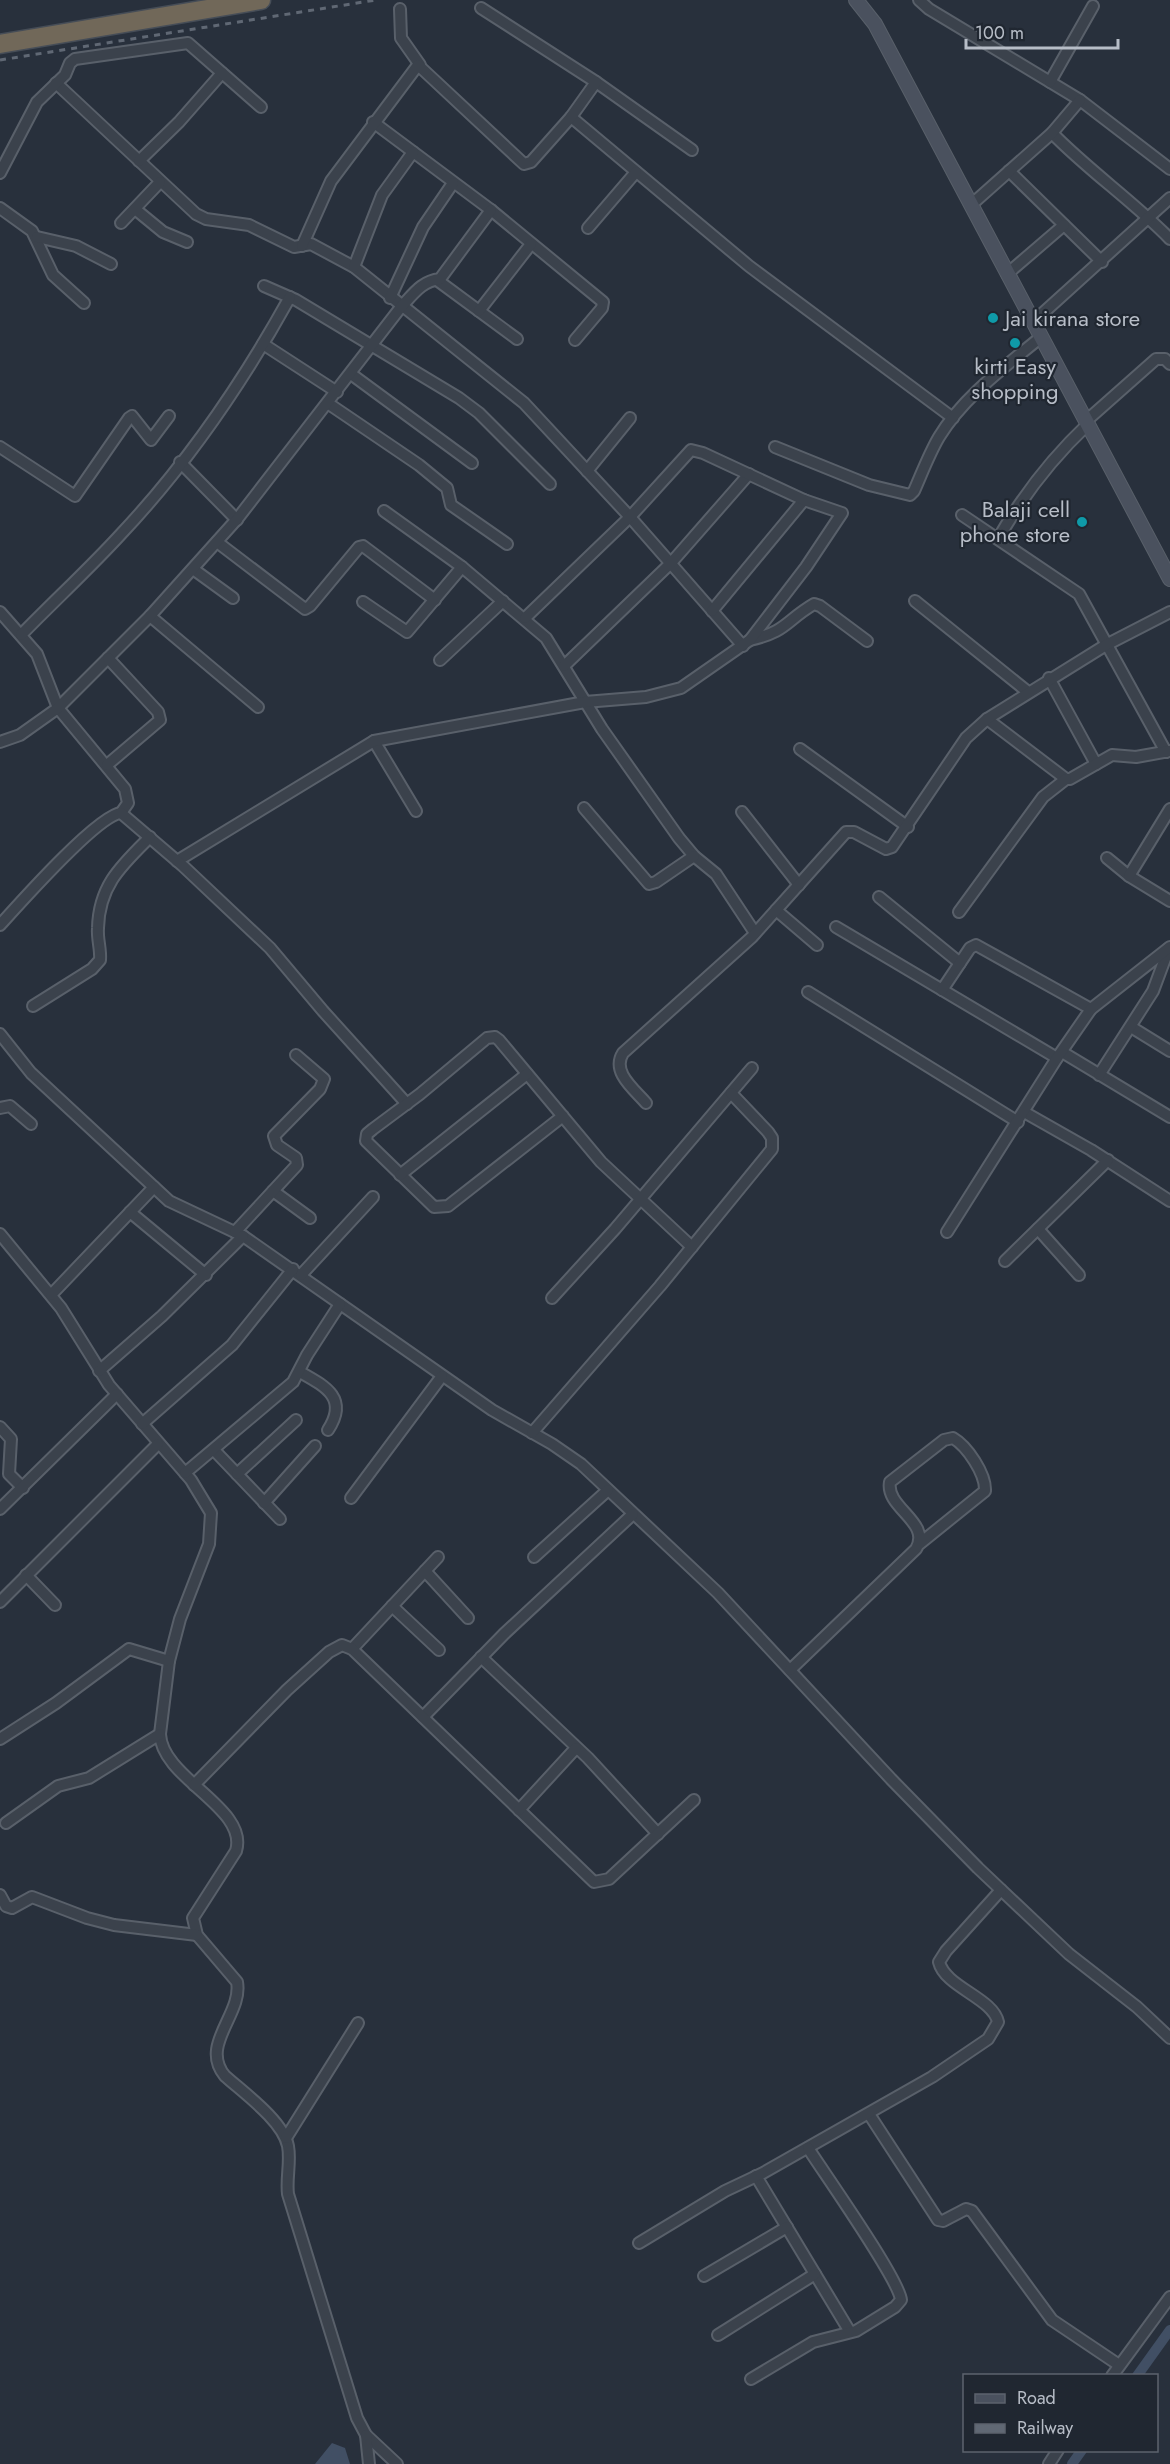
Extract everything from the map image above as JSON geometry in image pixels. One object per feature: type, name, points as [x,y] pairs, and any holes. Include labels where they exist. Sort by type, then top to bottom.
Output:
[{"type":"highway","points":[[0,44],[261,0]]},
{"type":"street","points":[[856,0],[874,24],[1170,579]]},
{"type":"street","points":[[919,0],[1080,100],[1170,169]]},
{"type":"street","points":[[1050,82],[1093,6]]},
{"type":"street","points":[[481,8],[596,82],[692,150]]},
{"type":"street","points":[[400,9],[400,38],[420,65],[524,164],[531,162],[571,117],[596,82]]},
{"type":"street","points":[[0,173],[33,109],[65,75],[70,63],[75,59],[185,42],[200,52],[261,107]]},
{"type":"street","points":[[302,246],[325,191],[374,122],[420,65]]},
{"type":"street","points":[[139,161],[179,122],[222,73]]},
{"type":"street","points":[[56,83],[201,218],[249,225],[294,247],[312,244],[354,267],[401,307],[511,391],[630,517],[712,611],[746,643]]},
{"type":"street","points":[[971,205],[1052,133],[1080,100]]},
{"type":"street","points":[[571,117],[748,266],[952,418]]},
{"type":"street","points":[[374,122],[491,210],[603,302],[602,308],[575,340]]},
{"type":"street","points":[[1052,133],[1102,179],[1149,217],[1170,239]]},
{"type":"street","points":[[354,267],[382,195],[413,152]]},
{"type":"street","points":[[588,228],[636,171]]},
{"type":"street","points":[[1009,171],[1102,262]]},
{"type":"street","points":[[121,223],[160,182]]},
{"type":"street","points":[[390,298],[423,227],[453,183]]},
{"type":"street","points":[[1033,322],[1102,262],[1170,198]]},
{"type":"street","points":[[0,208],[37,237],[76,246],[111,264]]},
{"type":"street","points":[[135,209],[163,232],[187,243]]},
{"type":"street","points":[[437,280],[491,210]]},
{"type":"street","points":[[1007,274],[1038,250],[1064,225]]},
{"type":"street","points":[[37,237],[53,275],[84,303]]},
{"type":"street","points":[[479,311],[531,243]]},
{"type":"street","points":[[0,742],[17,737],[58,708],[150,616],[237,520],[401,307],[423,284],[430,279],[437,280],[517,339]]},
{"type":"street","points":[[264,286],[290,297],[374,345],[459,398],[479,413],[550,484]]},
{"type":"street","points":[[21,635],[121,534],[180,462],[263,344],[290,297]]},
{"type":"street","points":[[776,447],[868,485],[910,495],[914,492],[934,447],[952,418],[979,388],[1041,337]]},
{"type":"street","points":[[263,344],[337,392]]},
{"type":"street","points":[[998,539],[1036,479],[1087,423],[1156,359],[1164,359],[1170,364]]},
{"type":"street","points":[[351,374],[472,463]]},
{"type":"street","points":[[328,404],[418,465],[447,488],[451,505],[507,544]]},
{"type":"street","points":[[0,447],[75,496],[129,418],[132,416],[151,440],[169,416]]},
{"type":"street","points":[[587,471],[630,418]]},
{"type":"street","points":[[177,861],[374,741],[585,702],[622,701],[667,693],[681,688],[746,643],[842,517],[841,512],[804,500],[703,453],[690,450],[630,517],[525,618]]},
{"type":"street","points":[[180,462],[237,520]]},
{"type":"street","points":[[564,666],[671,563],[749,474]]},
{"type":"street","points":[[712,611],[804,500]]},
{"type":"street","points":[[384,511],[462,567],[546,638],[585,702],[694,856],[716,874],[755,933]]},
{"type":"street","points":[[959,912],[1039,802],[1066,779],[1113,755],[1136,757],[1168,752],[1079,594],[962,515]]},
{"type":"street","points":[[217,542],[304,609],[310,606],[360,546],[365,546],[435,600]]},
{"type":"street","points":[[363,603],[405,632],[410,630],[462,567]]},
{"type":"street","points":[[193,569],[233,598]]},
{"type":"street","points":[[440,660],[503,601]]},
{"type":"street","points":[[915,601],[1028,692]]},
{"type":"street","points":[[746,643],[773,635],[814,604],[867,641]]},
{"type":"street","points":[[0,612],[37,654],[58,708],[107,765],[128,797],[121,813],[112,816],[69,853],[0,925]]},
{"type":"street","points":[[646,1103],[620,1074],[621,1057],[755,933],[848,831],[886,849],[892,847],[908,827],[966,738],[987,719],[1049,678],[1170,612]]},
{"type":"street","points":[[150,616],[258,707]]},
{"type":"street","points":[[107,765],[160,720],[158,712],[108,658]]},
{"type":"street","points":[[1049,678],[1096,764]]},
{"type":"street","points":[[987,719],[1066,779]]},
{"type":"street","points":[[374,741],[416,811]]},
{"type":"street","points":[[800,749],[908,827]]},
{"type":"street","points":[[584,808],[649,884],[656,882],[694,856]]},
{"type":"street","points":[[1129,876],[1170,809]]},
{"type":"street","points":[[742,812],[798,885]]},
{"type":"street","points":[[121,813],[177,861],[285,963],[322,1011],[407,1104]]},
{"type":"street","points":[[33,1006],[92,969],[100,960],[98,920],[110,881],[117,869],[150,837]]},
{"type":"street","points":[[1107,858],[1129,876],[1170,901]]},
{"type":"street","points":[[879,897],[960,963]]},
{"type":"street","points":[[776,910],[817,945]]},
{"type":"street","points":[[836,927],[942,990],[1099,1075],[1170,1117]]},
{"type":"street","points":[[942,990],[971,947],[981,947],[1091,1009]]},
{"type":"street","points":[[947,1232],[1059,1055],[1091,1009],[1169,947]]},
{"type":"street","points":[[1099,1075],[1157,983],[1169,947]]},
{"type":"street","points":[[808,992],[1021,1117],[1108,1161],[1170,1201]]},
{"type":"street","points":[[1131,1027],[1170,1051]]},
{"type":"street","points":[[0,1034],[31,1072],[154,1187],[180,1208],[239,1234],[297,1272],[492,1410],[581,1464],[718,1593],[891,1779],[1001,1890],[1069,1954],[1137,2007],[1170,2038]]},
{"type":"street","points":[[563,1116],[444,1208],[434,1207],[369,1145],[366,1137],[373,1129],[491,1037],[499,1040],[563,1116],[601,1162],[692,1247]]},
{"type":"street","points":[[99,1371],[206,1275],[298,1163],[296,1158],[275,1142],[274,1136],[320,1089],[323,1077],[296,1054]]},
{"type":"street","points":[[552,1298],[752,1068]]},
{"type":"street","points":[[400,1175],[527,1074]]},
{"type":"street","points":[[532,1433],[692,1247],[772,1149],[772,1138],[768,1132],[731,1092]]},
{"type":"street","points":[[0,1108],[10,1106],[32,1124]]},
{"type":"street","points":[[1005,1261],[1108,1161]]},
{"type":"street","points":[[51,1295],[154,1187]]},
{"type":"street","points":[[273,1191],[310,1218]]},
{"type":"street","points":[[142,1424],[232,1345],[297,1272],[374,1197]]},
{"type":"street","points":[[130,1212],[206,1275]]},
{"type":"street","points":[[1038,1229],[1079,1275]]},
{"type":"street","points":[[0,1234],[51,1295],[99,1371],[117,1394],[158,1444],[190,1469],[207,1503],[212,1521],[206,1554],[180,1619],[169,1661],[160,1743],[167,1759],[218,1807],[235,1831],[239,1842],[236,1851],[194,1915],[192,1923],[197,1935],[237,1982],[237,1994],[217,2049],[219,2070],[279,2126],[286,2138],[290,2155],[288,2194],[357,2418],[366,2435],[397,2464]]},
{"type":"street","points":[[190,1469],[282,1393],[300,1372],[307,1355],[340,1304]]},
{"type":"street","points":[[300,1372],[322,1384],[333,1396],[335,1413],[328,1430]]},
{"type":"street","points":[[351,1498],[442,1376]]},
{"type":"street","points":[[0,1509],[117,1394]]},
{"type":"street","points":[[237,1474],[296,1420]]},
{"type":"street","points":[[0,1426],[11,1439],[9,1474],[23,1488]]},
{"type":"street","points":[[790,1670],[918,1545],[985,1491],[983,1477],[978,1468],[953,1438],[944,1440],[890,1482],[891,1494],[918,1529],[918,1545]]},
{"type":"street","points":[[0,1602],[158,1444]]},
{"type":"street","points":[[264,1503],[315,1446]]},
{"type":"street","points":[[214,1450],[280,1518]]},
{"type":"street","points":[[534,1557],[608,1490]]},
{"type":"street","points":[[423,1717],[482,1656],[633,1514]]},
{"type":"street","points":[[352,1649],[438,1557]]},
{"type":"street","points":[[425,1571],[468,1618]]},
{"type":"street","points":[[26,1575],[55,1605]]},
{"type":"street","points":[[392,1606],[439,1650]]},
{"type":"street","points":[[194,1785],[287,1690],[329,1652],[342,1646],[352,1649],[594,1881],[609,1879],[694,1800]]},
{"type":"street","points":[[0,1739],[33,1719],[129,1650],[169,1661]]},
{"type":"street","points":[[482,1656],[576,1748],[658,1834]]},
{"type":"street","points":[[6,1822],[58,1786],[89,1778],[160,1734]]},
{"type":"street","points":[[519,1810],[576,1748]]},
{"type":"street","points":[[639,2242],[725,2191],[869,2114],[988,2039],[997,2027],[998,2018],[944,1973],[939,1962],[946,1951],[1001,1890]]},
{"type":"street","points":[[0,1895],[6,1905],[12,1908],[32,1897],[87,1918],[114,1925],[197,1935]]},
{"type":"street","points":[[286,2138],[358,2022]]},
{"type":"street","points":[[869,2114],[938,2220],[944,2221],[966,2209],[972,2211],[1052,2320],[1119,2366]]},
{"type":"street","points":[[751,2379],[813,2342],[850,2332],[895,2307],[901,2297],[808,2148]]},
{"type":"street","points":[[756,2176],[850,2332]]},
{"type":"street","points":[[704,2276],[787,2227]]},
{"type":"street","points":[[718,2335],[815,2274]]},
{"type":"street","points":[[1113,2374],[1170,2297]]},
{"type":"street","points":[[366,2435],[369,2464]]},
{"type":"water","points":[[332,2443],[345,2448],[350,2464],[315,2464]]},
{"type":"waterway","points":[[1138,2374],[1170,2330]]},
{"type":"waterway","points":[[1072,2464],[1081,2452]]},
{"type":"railway","points":[[0,60],[376,0]]},
{"type":"place","name":"Jai kirana store","points":[[993,318]]},
{"type":"place","name":"kirti Easy shopping","points":[[1015,343]]},
{"type":"place","name":"Balaji cell phone store","points":[[1082,522]]}]
